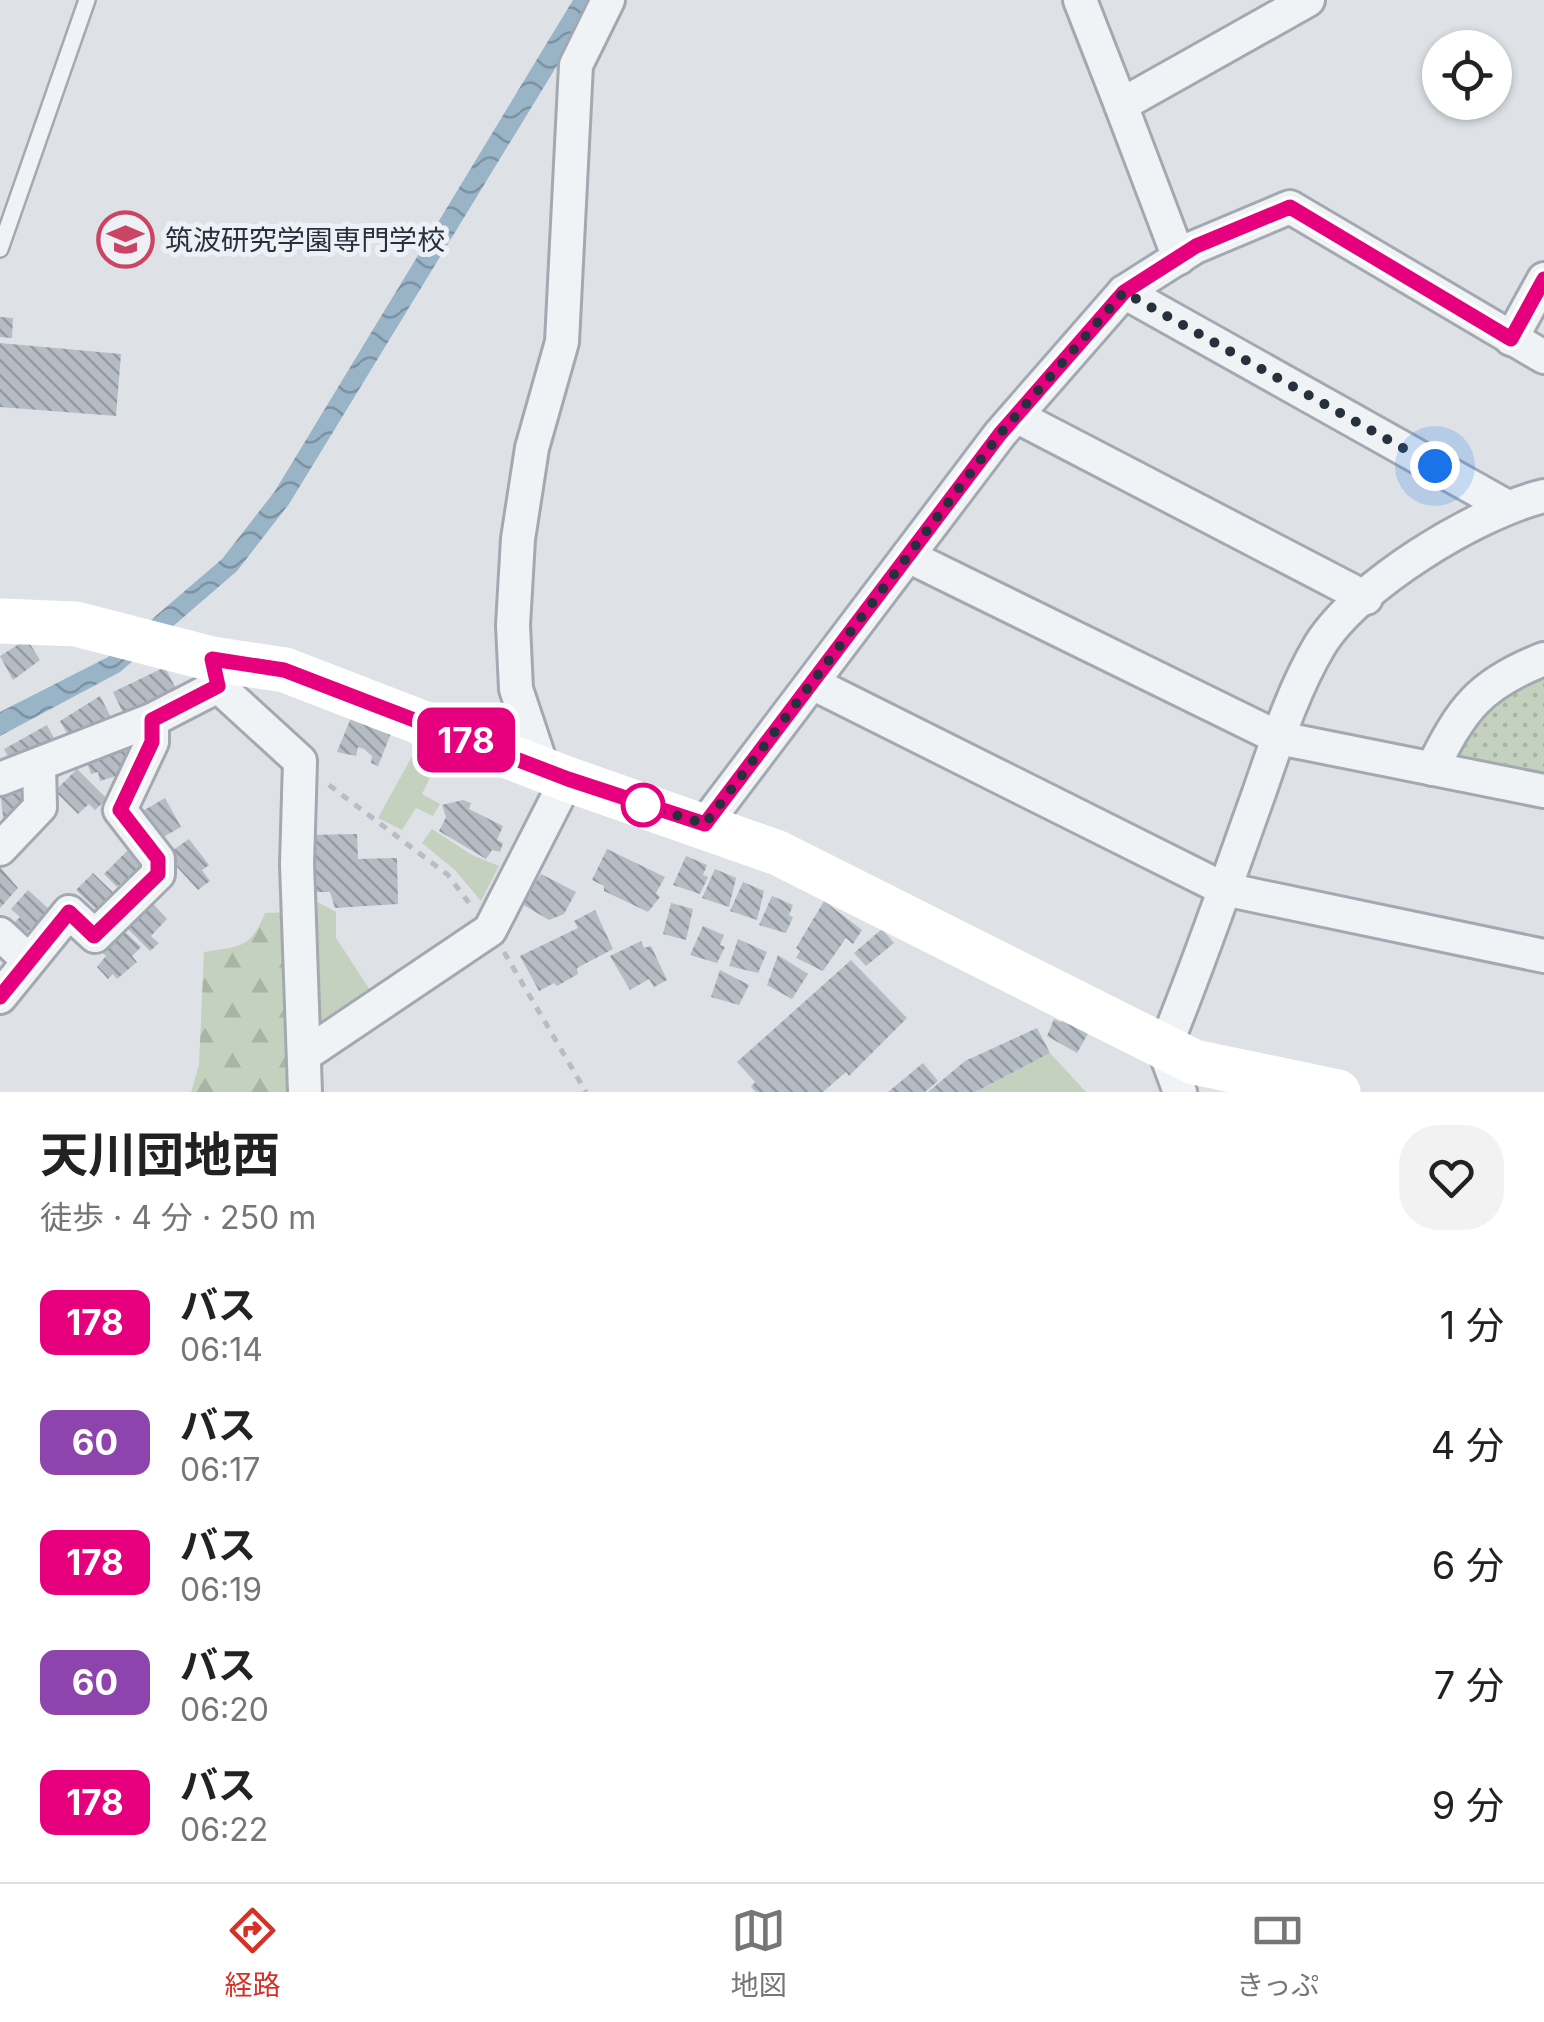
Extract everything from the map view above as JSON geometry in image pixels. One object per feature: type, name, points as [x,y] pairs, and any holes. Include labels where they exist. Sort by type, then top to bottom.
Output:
[{"type":"street","points":[[306,1054],[490,930],[555,774],[516,690],[513,625],[518,540],[532,448],[562,342],[576,66],[608,0]]},
{"type":"street","points":[[1080,0],[1179,258]]},
{"type":"street","points":[[1121,105],[1308,0]]},
{"type":"street","points":[[705,824],[1016,416],[1124,292],[1179,258],[1290,207],[1544,357]]},
{"type":"street","points":[[1511,339],[1544,279]]},
{"type":"street","points":[[1124,292],[1504,506]]},
{"type":"street","points":[[1016,416],[1366,598]]},
{"type":"street","points":[[1180,1092],[1164,1050],[1279,738],[1321,644],[1366,598],[1424,552],[1504,506],[1544,496]]},
{"type":"street","points":[[908,556],[1279,738],[1544,791]]},
{"type":"street","points":[[0,621],[76,624],[141,640],[215,673],[300,761],[297,864],[306,1054],[304,1092]]},
{"type":"street","points":[[1432,768],[1456,721],[1500,676],[1544,658]]},
{"type":"street","points":[[0,779],[152,720],[215,673],[284,670],[778,854],[1164,1050],[1194,1062],[1338,1092]]},
{"type":"street","points":[[814,684],[1224,889],[1544,956]]},
{"type":"street","points":[[0,997],[69,912],[94,936],[158,874],[158,859],[120,810],[147,756],[152,720]]},
{"type":"street","points":[[0,850],[40,807],[39,766]]},
{"type":"street","points":[[0,934],[27,959]]},
{"type":"lane","points":[[0,249],[87,0]]},
{"type":"green space","points":[[1544,668],[1544,776],[1458,760],[1454,747],[1483,709]]},
{"type":"green space","points":[[421,740],[444,749],[422,794],[440,804],[433,816],[416,808],[402,830],[378,818]]},
{"type":"green space","points":[[432,829],[472,855],[499,866],[481,901],[455,870],[422,843]]},
{"type":"green space","points":[[310,898],[336,912],[336,938],[370,990],[319,1026],[312,1021]]},
{"type":"green space","points":[[288,912],[290,1092],[191,1092],[199,1065],[204,952],[243,944],[265,913]]},
{"type":"green space","points":[[1050,1053],[1086,1092],[975,1092]]},
{"type":"water","points":[[573,0],[597,0],[289,504],[237,571],[120,672],[0,736],[0,712],[108,657],[222,559],[275,491]]},
{"type":"building","points":[[0,317],[13,318],[12,338],[0,337]]},
{"type":"building","points":[[0,343],[121,354],[116,416],[0,407]]},
{"type":"building","points":[[27,639],[40,660],[13,680],[0,656]]},
{"type":"building","points":[[165,667],[176,689],[125,717],[113,692]]},
{"type":"building","points":[[100,696],[115,725],[72,742],[60,721]]},
{"type":"building","points":[[352,715],[392,731],[378,766],[371,763],[372,756],[364,749],[358,747],[356,756],[337,752]]},
{"type":"building","points":[[47,725],[56,742],[13,766],[4,749]]},
{"type":"building","points":[[124,745],[130,757],[119,775],[100,781],[98,772],[91,774],[86,760]]},
{"type":"building","points":[[77,769],[107,799],[95,810],[89,804],[78,814],[55,791]]},
{"type":"building","points":[[16,783],[28,799],[4,825],[0,789]]},
{"type":"building","points":[[165,798],[181,827],[158,840],[141,812]]},
{"type":"building","points":[[463,800],[471,803],[469,809],[503,826],[497,840],[503,843],[500,852],[492,850],[486,859],[439,831],[446,817],[442,805]]},
{"type":"building","points":[[357,834],[358,859],[397,858],[398,904],[335,908],[330,892],[309,892],[308,835]]},
{"type":"building","points":[[189,839],[209,865],[202,870],[210,881],[198,890],[166,855]]},
{"type":"building","points":[[130,848],[146,863],[117,887],[104,874]]},
{"type":"building","points":[[607,849],[665,877],[656,893],[660,897],[648,912],[604,891],[604,886],[592,880]]},
{"type":"building","points":[[686,856],[707,865],[703,875],[708,877],[700,894],[673,885]]},
{"type":"building","points":[[0,867],[18,888],[0,908]]},
{"type":"building","points":[[715,869],[736,878],[729,907],[702,898]]},
{"type":"building","points":[[93,873],[119,898],[102,915],[76,890]]},
{"type":"building","points":[[541,874],[576,892],[564,914],[549,920],[522,904]]},
{"type":"building","points":[[743,882],[764,891],[757,920],[730,911]]},
{"type":"building","points":[[28,890],[49,909],[24,936],[12,925],[20,917],[11,909]]},
{"type":"building","points":[[772,896],[793,905],[786,933],[759,925]]},
{"type":"building","points":[[824,901],[862,930],[853,944],[846,938],[823,971],[796,958],[800,951],[796,948]]},
{"type":"building","points":[[152,903],[167,919],[151,936],[159,943],[150,951],[126,927]]},
{"type":"building","points":[[671,903],[693,909],[686,940],[663,934]]},
{"type":"building","points":[[595,910],[613,949],[577,968],[578,974],[557,986],[554,983],[539,991],[520,956],[578,928],[574,921]]},
{"type":"building","points":[[703,926],[724,935],[720,945],[725,947],[717,963],[690,955]]},
{"type":"building","points":[[121,928],[141,947],[132,956],[137,962],[117,979],[113,974],[108,979],[97,967],[106,956],[98,948]]},
{"type":"building","points":[[882,929],[894,943],[866,966],[854,953]]},
{"type":"building","points":[[738,939],[767,952],[758,973],[729,966]]},
{"type":"building","points":[[641,941],[644,948],[651,946],[667,980],[654,987],[649,979],[630,990],[610,956]]},
{"type":"building","points":[[778,955],[808,974],[792,999],[767,985]]},
{"type":"building","points":[[851,960],[907,1018],[849,1076],[846,1072],[823,1092],[756,1092],[751,1087],[755,1082],[737,1062]]},
{"type":"building","points":[[720,970],[749,985],[739,1005],[711,997]]},
{"type":"building","points":[[1063,1016],[1090,1030],[1077,1053],[1047,1036],[1054,1019],[1061,1022]]},
{"type":"building","points":[[1037,1028],[1050,1053],[975,1092],[928,1092],[965,1061]]},
{"type":"building","points":[[923,1063],[938,1081],[925,1092],[888,1092]]},
{"type":"bus line","name":"178","points":[[0,997],[69,912],[94,936],[158,874],[158,859],[120,810],[152,742],[152,720],[218,686],[212,659],[284,670],[568,779],[705,824],[1000,434],[1124,292],[1196,246],[1290,207],[1511,339],[1544,279]]},
{"type":"place","name":"筑波研究学園専門学校","points":[[126,240]]},
{"type":"route","points":[[643,805],[705,824],[1000,434],[1124,292],[1435,466]]}]
